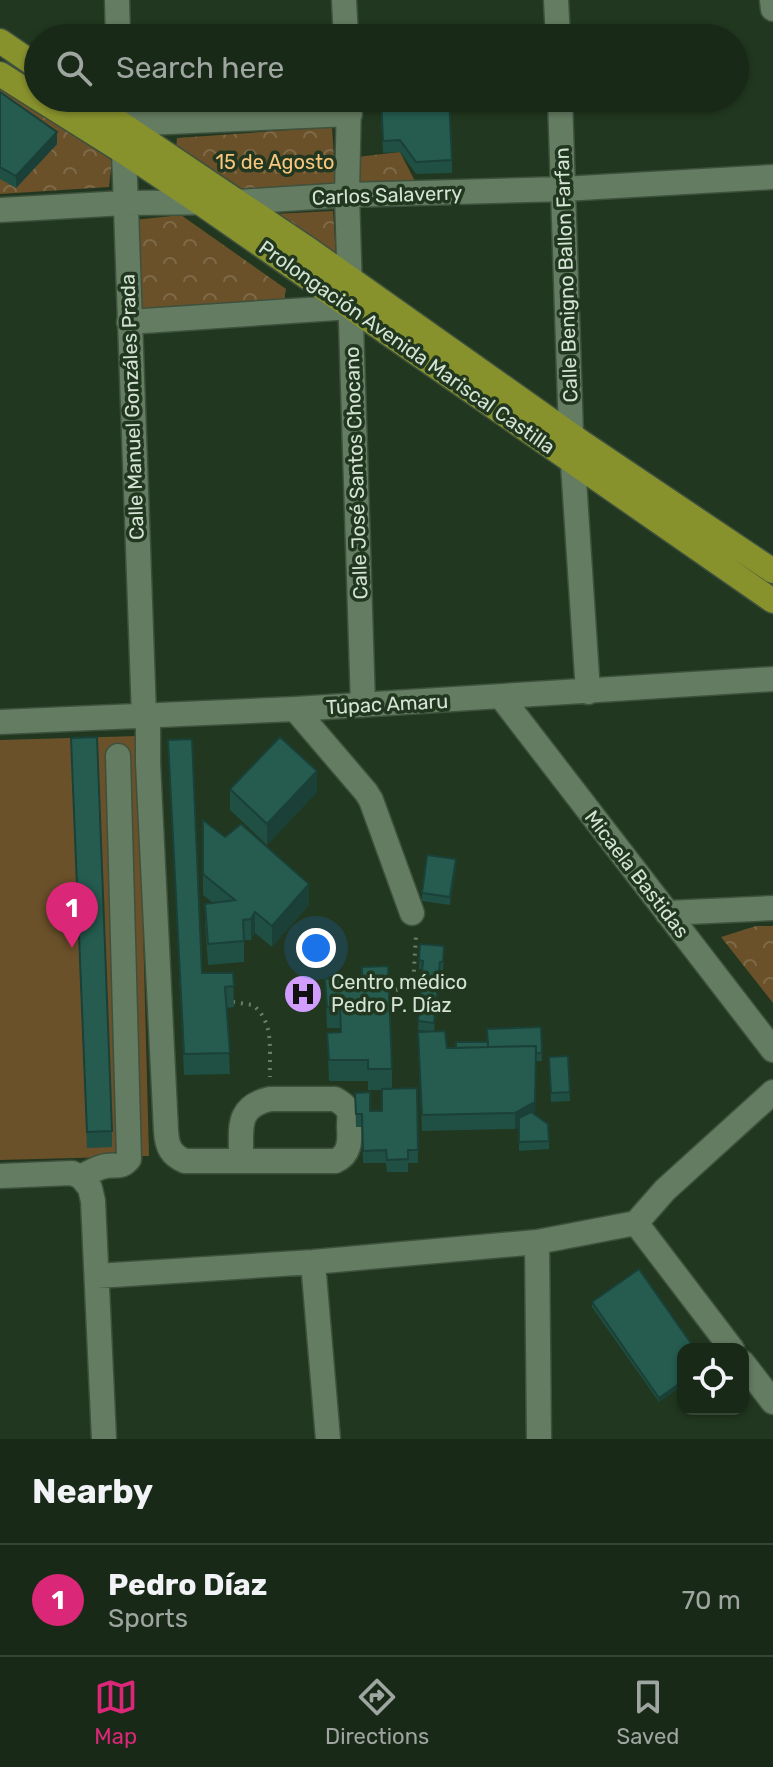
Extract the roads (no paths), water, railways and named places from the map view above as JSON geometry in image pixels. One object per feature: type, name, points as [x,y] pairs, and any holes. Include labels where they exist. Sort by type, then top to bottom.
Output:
[{"type":"main road","points":[[0,41],[24,57]]},
{"type":"main road","name":"Prolongación Avenida Mariscal Castilla","points":[[0,74],[24,89]]},
{"type":"main road","name":"Prolongación Avenida Mariscal Castilla","points":[[60,112],[199,202],[773,601]]},
{"type":"main road","name":"Prolongación Avenida Mariscal Castilla","points":[[104,112],[773,571]]},
{"type":"street","points":[[117,0],[118,24]]},
{"type":"street","points":[[344,0],[345,24]]},
{"type":"street","points":[[556,0],[557,24]]},
{"type":"street","points":[[772,0],[773,9]]},
{"type":"street","name":"Calle Manuel Gonzáles Prada","points":[[122,112],[167,1142],[170,1151],[185,1161],[335,1161],[343,1158],[350,1141],[349,1113],[343,1103],[335,1099],[270,1099],[251,1106],[245,1112],[242,1123],[241,1160]]},
{"type":"street","points":[[122,124],[273,112]]},
{"type":"street","name":"Calle José Santos Chocano","points":[[349,112],[347,195],[363,705]]},
{"type":"street","name":"Calle Benigno Ballon Farfan","points":[[560,112],[571,434],[588,692]]},
{"type":"street","name":"Carlos Salaverry","points":[[0,210],[563,189],[773,177]]},
{"type":"street","points":[[129,322],[351,307]]},
{"type":"street","name":"Túpac Amaru","points":[[0,722],[502,698],[773,679]]},
{"type":"street","name":"Micaela Bastidas","points":[[502,698],[773,1050]]},
{"type":"street","points":[[295,709],[371,800],[412,913]]},
{"type":"street","points":[[81,1177],[102,1167],[121,1166],[129,1159],[118,756]]},
{"type":"street","points":[[667,913],[773,908]]},
{"type":"street","points":[[97,1276],[313,1262],[537,1242],[636,1223],[665,1190],[773,1092]]},
{"type":"street","points":[[0,1176],[72,1173],[81,1177],[90,1188],[104,1439]]},
{"type":"street","points":[[636,1223],[727,1343]]},
{"type":"street","points":[[537,1242],[539,1439]]},
{"type":"street","points":[[313,1262],[328,1439]]},
{"type":"street","points":[[749,1371],[773,1402]]},
{"type":"place","name":"Pedro Díaz","points":[[72,948]]},
{"type":"place","name":"Centro médico Pedro P. Díaz","points":[[303,994]]},
{"type":"park label","name":"15 de Agosto","points":[[275,162]]}]
